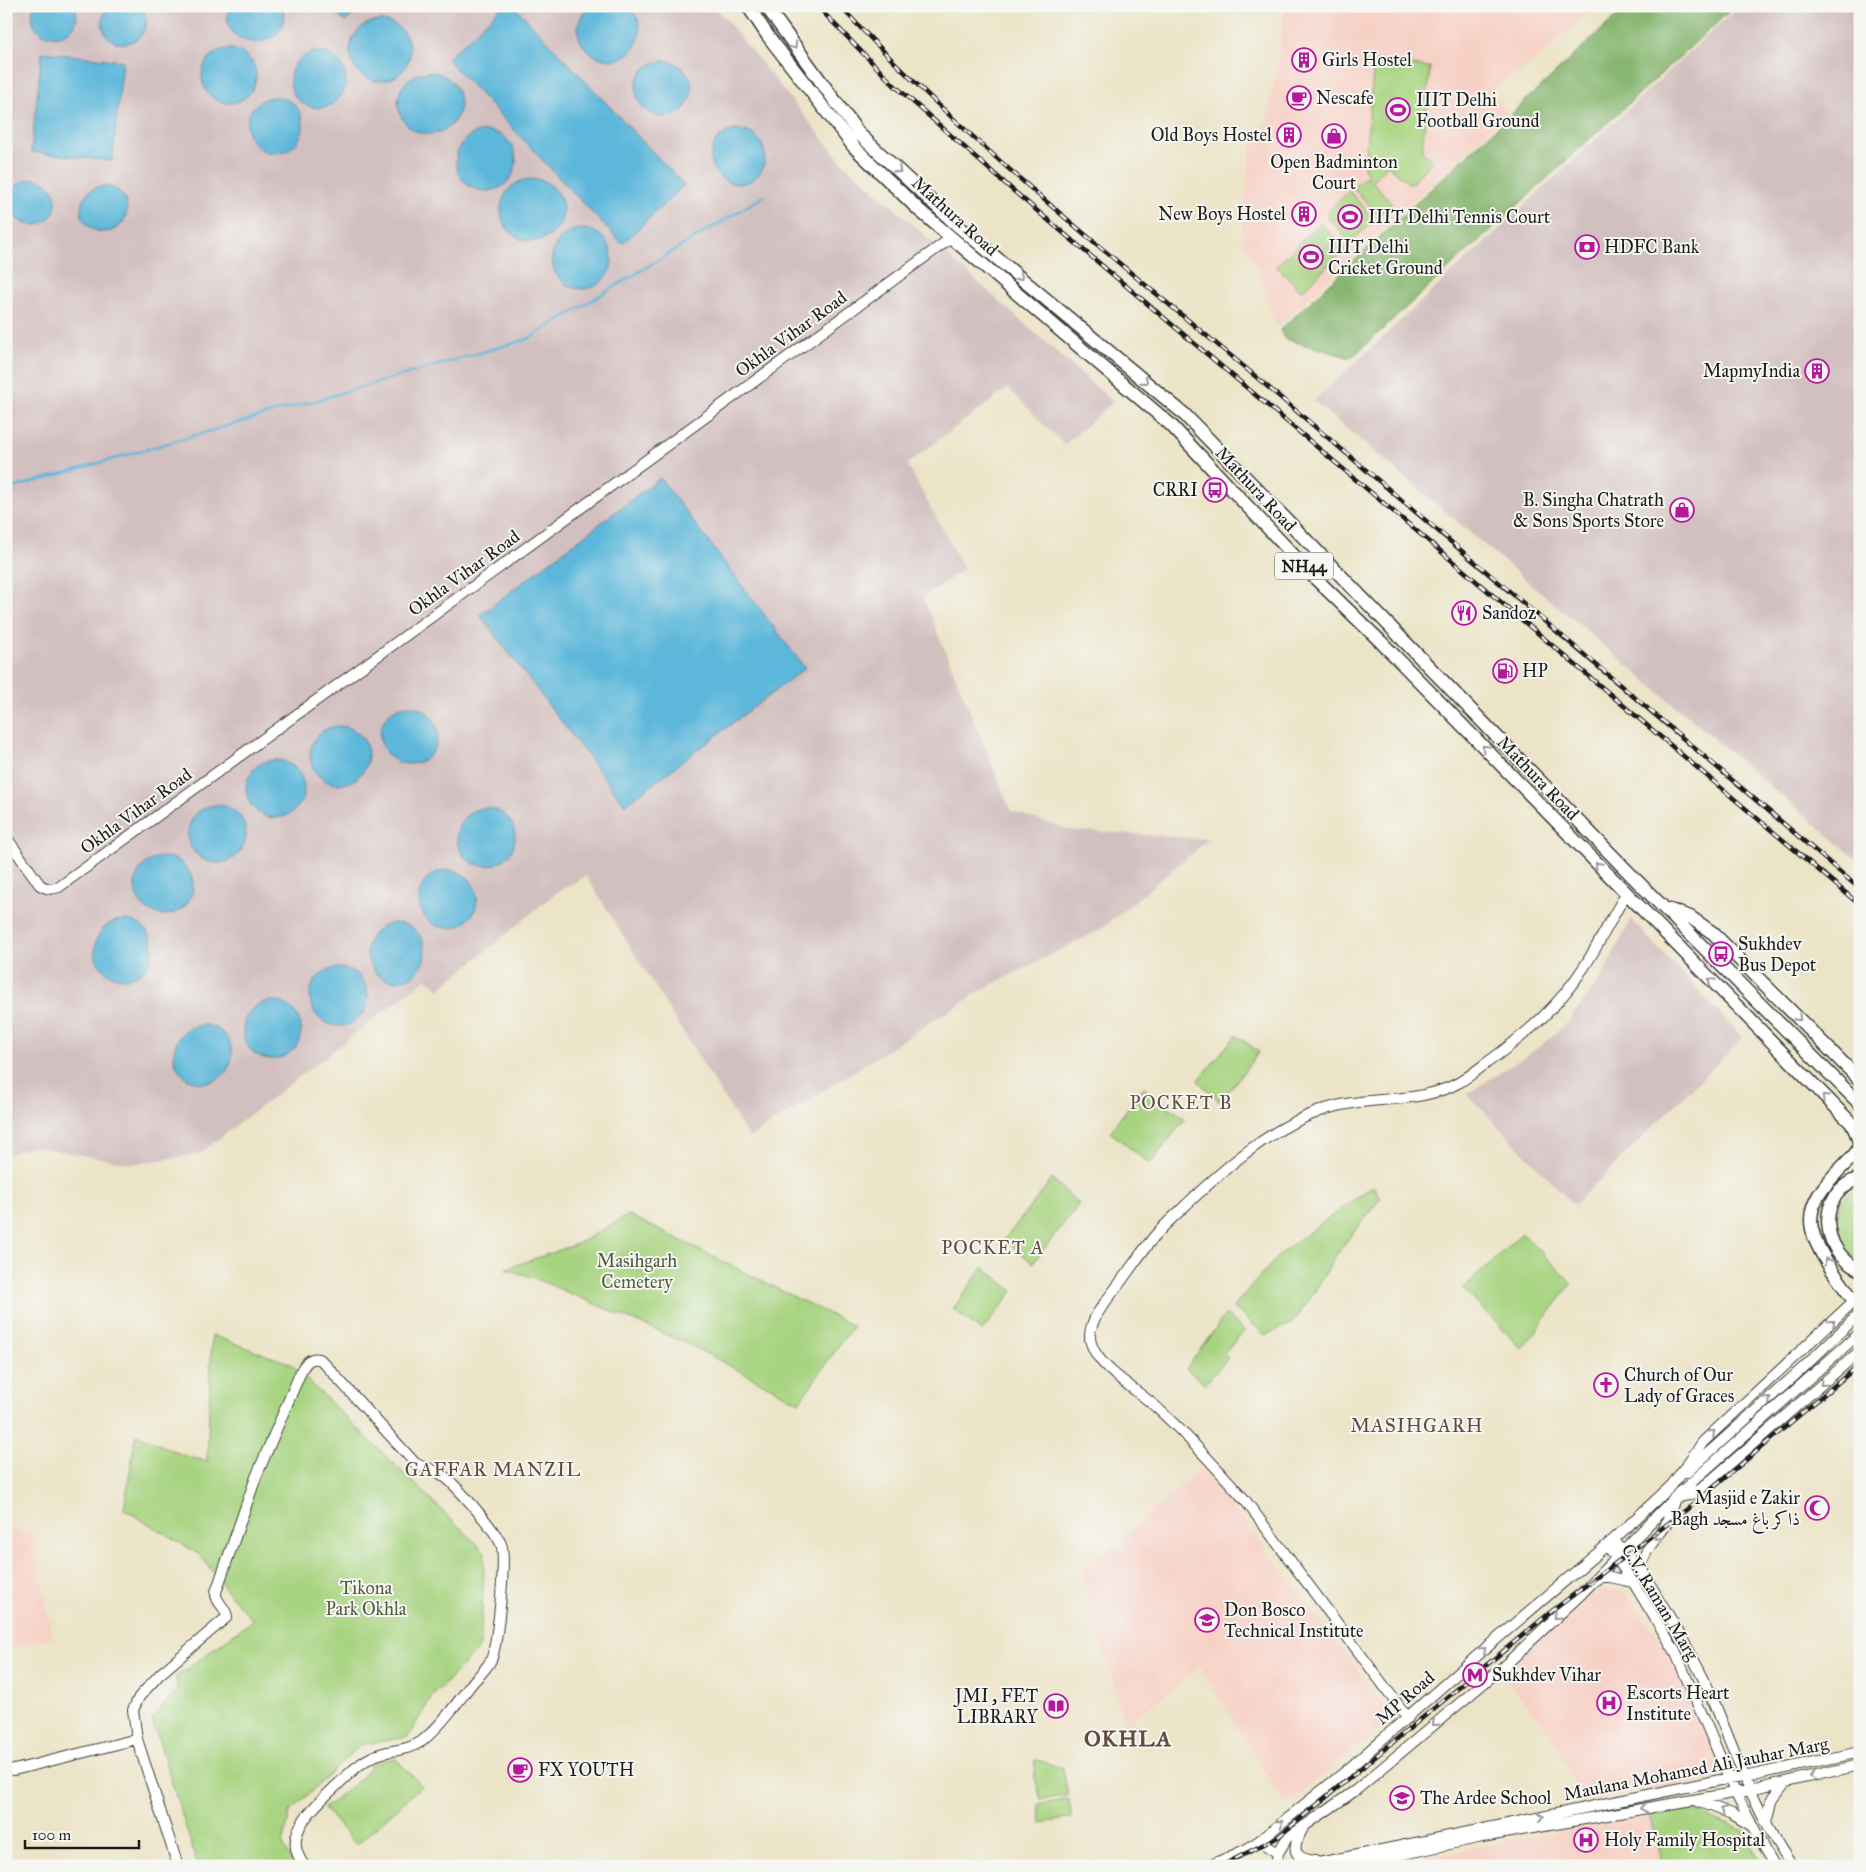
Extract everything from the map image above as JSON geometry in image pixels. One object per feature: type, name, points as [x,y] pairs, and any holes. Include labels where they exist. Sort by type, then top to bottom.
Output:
[{"type":"highway","name":"Mathura Road","points":[[748,6],[768,36],[854,147],[918,210],[1171,425],[1314,577],[1381,642],[1856,1128]]},
{"type":"highway","name":"Mathura Road","points":[[766,6],[859,134],[958,226],[1183,412],[1664,908],[1860,1104]]},
{"type":"highway","points":[[1664,908],[1690,917],[1713,933],[1860,1080]]},
{"type":"highway","points":[[1856,1128],[1860,1145],[1858,1151],[1815,1199],[1811,1213],[1812,1229],[1819,1248],[1858,1307]]},
{"type":"highway","points":[[1860,1178],[1849,1183],[1837,1196],[1829,1212],[1828,1221],[1828,1230],[1834,1247],[1845,1261],[1860,1270]]},
{"type":"main road","name":"Okhla Vihar Road","points":[[6,837],[40,885],[46,889],[59,887],[951,238]]},
{"type":"main road","points":[[1408,1718],[1245,1500],[1155,1406],[1099,1358],[1091,1345],[1090,1329],[1108,1299],[1153,1238],[1211,1180],[1246,1153],[1300,1119],[1322,1110],[1348,1103],[1423,1096],[1459,1082],[1508,1047],[1540,1021],[1564,994],[1586,964],[1626,894]]},
{"type":"main road","points":[[1672,1485],[1803,1368],[1858,1307]]},
{"type":"main road","points":[[1672,1485],[1703,1442],[1858,1307]]},
{"type":"main road","points":[[1581,1594],[1675,1497],[1860,1333]]},
{"type":"main road","points":[[1675,1497],[1689,1495],[1701,1489],[1860,1351]]},
{"type":"main road","points":[[178,1866],[137,1739],[132,1710],[139,1697],[160,1674],[227,1617],[225,1610],[217,1600],[216,1592],[256,1477],[302,1369],[309,1360],[318,1358],[415,1463],[444,1476],[475,1509],[502,1545],[502,1580],[500,1606],[491,1660],[460,1699],[424,1739],[408,1748],[383,1753],[370,1758],[352,1771],[307,1815],[300,1825],[295,1846],[298,1858],[305,1866]]},
{"type":"main road","name":"MP Road","points":[[1209,1866],[1247,1849],[1259,1841],[1345,1772],[1610,1542],[1672,1485]]},
{"type":"main road","points":[[1644,1575],[1641,1566],[1647,1550],[1666,1525],[1675,1497]]},
{"type":"main road","name":"C.V. Raman Marg","points":[[1610,1542],[1620,1554],[1644,1575],[1689,1649],[1711,1696],[1750,1790],[1776,1843],[1792,1866]]},
{"type":"main road","name":"C.V. Raman Marg","points":[[1620,1554],[1633,1582],[1675,1651],[1735,1792],[1774,1866]]},
{"type":"main road","points":[[1276,1866],[1278,1853],[1287,1838],[1356,1790],[1496,1673],[1599,1577],[1610,1577],[1633,1582]]},
{"type":"main road","points":[[6,1769],[14,1770],[137,1739]]},
{"type":"main road","name":"Maulana Mohamed Ali Jauhar Marg","points":[[1304,1866],[1860,1752]]},
{"type":"main road","name":"Maulana Mohamed Ali Jauhar Marg","points":[[1349,1866],[1482,1837],[1750,1790],[1860,1765]]},
{"type":"main road","points":[[1766,1822],[1771,1802],[1786,1782]]},
{"type":"main road","points":[[1691,1799],[1715,1807],[1752,1826]]},
{"type":"main road","points":[[1306,1823],[1297,1839],[1295,1848],[1298,1856],[1303,1860],[1324,1863]]},
{"type":"main road","points":[[1259,1841],[1278,1853]]},
{"type":"shaded area","points":[[6,6],[715,6],[841,161],[1113,402],[1064,445],[1008,388],[907,464],[964,569],[923,597],[1011,811],[1070,830],[1209,839],[1100,930],[985,988],[749,1138],[586,876],[557,892],[440,989],[426,979],[199,1154],[133,1164],[31,1146],[6,1155]]},
{"type":"shaded area","points":[[1285,6],[1595,6],[1535,61],[1491,91],[1508,113],[1277,327],[1259,274],[1241,237],[1251,145],[1267,120],[1276,73]]},
{"type":"shaded area","points":[[1739,6],[1860,6],[1860,862],[1314,401]]},
{"type":"shaded area","points":[[1631,919],[1743,1038],[1574,1205],[1467,1094],[1538,1048],[1569,1021],[1600,980]]},
{"type":"shaded area","name":"Don Bosco Technical Institute","points":[[1203,1467],[1394,1718],[1285,1806],[1200,1666],[1126,1726],[1081,1574]]},
{"type":"shaded area","points":[[6,1531],[32,1531],[53,1638],[6,1648]]},
{"type":"shaded area","name":"Escorts Heart Institute","points":[[1596,1590],[1623,1591],[1671,1652],[1723,1776],[1582,1802],[1550,1731],[1501,1674]]},
{"type":"shaded area","name":"Holy Family Hospital","points":[[1650,1814],[1662,1866],[1380,1866]]},
{"type":"green space","points":[[1627,6],[1735,6],[1351,358],[1285,339],[1280,330]]},
{"type":"green space","name":"IIIT Delhi Football Ground","points":[[1374,62],[1430,67],[1422,151],[1432,161],[1410,185],[1388,165],[1374,179],[1364,169]]},
{"type":"green space","points":[[1367,175],[1392,204],[1378,215],[1353,188]]},
{"type":"green space","name":"IIIT Delhi Tennis Court","points":[[1349,191],[1375,220],[1350,242],[1325,214]]},
{"type":"green space","name":"IIIT Delhi Cricket Ground","points":[[1320,223],[1345,249],[1302,291],[1276,266]]},
{"type":"green space","points":[[1236,1035],[1259,1052],[1220,1102],[1198,1081]]},
{"type":"green space","points":[[1143,1087],[1185,1119],[1150,1164],[1110,1132]]},
{"type":"green space","points":[[1052,1179],[1079,1204],[1033,1263],[1004,1240]]},
{"type":"green space","points":[[1373,1186],[1381,1198],[1338,1252],[1310,1299],[1291,1324],[1265,1335],[1233,1307],[1282,1252]]},
{"type":"green space","points":[[1860,1187],[1860,1260],[1849,1253],[1842,1245],[1835,1223],[1841,1202],[1849,1193]]},
{"type":"green space","name":"Masihgarh Cemetery","points":[[629,1215],[853,1326],[799,1402],[688,1344],[532,1277],[505,1269],[577,1244]]},
{"type":"green space","points":[[1522,1233],[1572,1283],[1522,1349],[1463,1289]]},
{"type":"green space","points":[[983,1267],[1013,1291],[982,1331],[953,1309]]},
{"type":"green space","points":[[1226,1314],[1244,1331],[1224,1354],[1228,1358],[1205,1384],[1186,1369]]},
{"type":"green space","name":"Tikona Park Okhla","points":[[212,1335],[291,1364],[485,1552],[480,1647],[431,1698],[408,1737],[360,1745],[290,1812],[283,1845],[295,1866],[198,1866],[152,1719],[177,1690],[176,1677],[253,1620],[230,1595],[200,1555],[124,1509],[136,1434],[187,1457],[207,1461]]},
{"type":"green space","points":[[395,1758],[422,1786],[356,1845],[324,1808],[359,1780],[372,1764]]},
{"type":"green space","points":[[1035,1760],[1063,1769],[1068,1795],[1041,1800],[1034,1774]]},
{"type":"green space","points":[[1069,1799],[1072,1818],[1041,1823],[1039,1805]]},
{"type":"green space","points":[[1695,1810],[1743,1831],[1761,1866],[1662,1866],[1650,1814]]},
{"type":"water","points":[[34,6],[75,6],[76,19],[72,29],[64,34],[45,35],[37,29],[33,19]]},
{"type":"water","points":[[109,6],[139,6],[145,17],[146,26],[142,34],[126,43],[116,43],[108,38],[102,22],[104,13]]},
{"type":"water","points":[[229,6],[282,6],[283,22],[278,33],[268,40],[256,42],[244,40],[234,33],[228,22]]},
{"type":"water","points":[[329,6],[362,6],[345,22]]},
{"type":"water","points":[[503,6],[514,6],[684,185],[622,244],[447,59]]},
{"type":"water","points":[[590,6],[628,6],[631,9],[638,20],[640,28],[639,37],[631,52],[620,59],[607,59],[594,55],[584,46],[578,34],[580,21]]},
{"type":"water","points":[[374,21],[386,21],[397,26],[405,34],[410,45],[408,63],[397,76],[386,81],[374,81],[363,76],[355,68],[350,57],[350,45],[355,34],[363,26]]},
{"type":"water","points":[[224,49],[234,49],[248,57],[254,66],[256,76],[254,86],[248,95],[234,103],[224,103],[214,98],[207,91],[202,81],[202,71],[207,61],[214,54]]},
{"type":"water","points":[[42,52],[123,61],[112,161],[31,152]]},
{"type":"water","points":[[318,52],[329,54],[338,60],[344,69],[346,80],[344,91],[338,100],[329,106],[318,108],[307,106],[298,100],[292,91],[290,80],[292,69],[298,60],[307,54]]},
{"type":"water","points":[[658,61],[670,61],[680,65],[688,73],[692,89],[688,105],[680,113],[670,117],[658,117],[648,113],[640,105],[636,95],[636,83],[640,73],[648,65]]},
{"type":"water","points":[[423,72],[435,72],[451,81],[458,91],[460,103],[458,115],[451,125],[435,134],[423,134],[412,129],[403,120],[398,109],[398,97],[403,86],[412,77]]},
{"type":"water","points":[[275,97],[295,105],[303,125],[295,145],[275,153],[255,145],[247,125],[255,105]]},
{"type":"water","points":[[738,130],[748,132],[757,138],[763,147],[765,157],[763,167],[757,176],[748,182],[738,184],[728,182],[719,176],[713,167],[711,157],[713,147],[719,138],[728,132]]},
{"type":"water","points":[[480,131],[492,131],[503,136],[511,144],[516,155],[514,173],[503,186],[492,191],[480,191],[469,186],[461,178],[456,167],[456,155],[461,144],[469,136]]},
{"type":"water","points":[[33,179],[46,183],[52,189],[56,202],[52,215],[46,221],[33,225],[20,221],[14,215],[10,202],[14,189],[20,183]]},
{"type":"water","points":[[532,179],[544,181],[554,188],[561,198],[563,210],[561,222],[554,232],[544,239],[532,241],[520,239],[510,232],[503,222],[501,210],[503,198],[510,188],[520,181]]},
{"type":"water","points":[[109,186],[113,187],[123,196],[126,200],[126,218],[117,228],[109,232],[99,232],[91,228],[82,218],[81,204],[85,196],[95,187]]},
{"type":"water","points":[[576,229],[588,229],[599,234],[607,242],[612,253],[610,271],[599,284],[588,289],[576,289],[565,284],[557,276],[552,265],[552,253],[557,242],[565,234]]},
{"type":"water","points":[[660,478],[805,668],[625,805],[480,615]]},
{"type":"water","points":[[409,706],[420,708],[433,719],[438,735],[436,746],[425,759],[409,764],[398,762],[385,751],[380,735],[382,724],[393,711]]},
{"type":"water","points":[[339,726],[350,728],[363,739],[368,755],[366,766],[355,779],[339,784],[328,782],[315,771],[310,755],[312,744],[323,731]]},
{"type":"water","points":[[275,760],[286,762],[299,773],[304,789],[302,800],[291,813],[275,818],[264,816],[251,805],[246,789],[248,778],[259,765]]},
{"type":"water","points":[[217,805],[228,807],[241,818],[246,834],[244,845],[233,858],[217,863],[206,861],[193,850],[188,834],[190,823],[201,810]]},
{"type":"water","points":[[486,808],[497,810],[510,821],[515,837],[513,848],[502,861],[486,866],[475,864],[462,853],[457,837],[459,826],[470,813]]},
{"type":"water","points":[[164,857],[175,859],[188,870],[193,886],[191,897],[180,910],[164,915],[153,913],[140,902],[135,886],[137,875],[148,862]]},
{"type":"water","points":[[448,870],[459,872],[472,883],[477,899],[475,910],[464,923],[448,928],[437,926],[424,915],[419,899],[421,888],[432,875]]},
{"type":"water","points":[[124,920],[135,922],[148,933],[153,949],[151,960],[140,973],[124,978],[113,976],[100,965],[95,949],[97,938],[108,925]]},
{"type":"water","points":[[396,923],[407,925],[420,936],[425,952],[423,963],[412,976],[396,981],[385,979],[372,968],[367,952],[369,941],[380,928]]},
{"type":"water","points":[[339,968],[350,970],[363,981],[368,997],[366,1008],[355,1021],[339,1026],[328,1024],[315,1013],[310,997],[312,986],[323,973]]},
{"type":"water","points":[[272,1001],[283,1003],[296,1014],[301,1030],[299,1041],[288,1054],[272,1059],[261,1057],[248,1046],[243,1030],[245,1019],[256,1006]]},
{"type":"water","points":[[203,1025],[214,1027],[227,1038],[232,1054],[230,1065],[219,1078],[203,1083],[192,1081],[179,1070],[174,1054],[176,1043],[187,1030]]},
{"type":"waterway","points":[[6,490],[528,339],[764,196]]},
{"type":"railway","points":[[817,6],[894,85],[1016,193],[1860,905]]},
{"type":"railway","points":[[840,6],[938,104],[1042,197],[1860,889]]},
{"type":"railway","points":[[1221,1866],[1278,1837],[1552,1611],[1694,1504],[1860,1364]]},
{"type":"place","name":"Girls Hostel","points":[[1304,60]]},
{"type":"place","name":"Nescafe","points":[[1299,98]]},
{"type":"place","name":"IIIT Delhi Football Ground","points":[[1398,110]]},
{"type":"place","name":"Old Boys Hostel","points":[[1289,135]]},
{"type":"place","name":"Open Badminton Court","points":[[1334,136]]},
{"type":"place","name":"New Boys Hostel","points":[[1304,214]]},
{"type":"place","name":"IIIT Delhi Tennis Court","points":[[1350,217]]},
{"type":"place","name":"HDFC Bank","points":[[1587,247]]},
{"type":"place","name":"IIIT Delhi Cricket Ground","points":[[1311,257]]},
{"type":"place","name":"MapmyIndia","points":[[1817,371]]},
{"type":"place","name":"CRRI","points":[[1215,490]]},
{"type":"place","name":"B. Singha Chatrath & Sons Sports Store","points":[[1682,510]]},
{"type":"place","name":"Sandoz","points":[[1464,613]]},
{"type":"place","name":"HP","points":[[1505,671]]},
{"type":"place","name":"Sukhdev Bus Depot","points":[[1721,954]]},
{"type":"place","name":"Church of Our Lady of Graces","points":[[1606,1385]]},
{"type":"place","name":"Masjid e Zakir Bagh ذاکر باغ مسجد","points":[[1817,1508]]},
{"type":"place","name":"Don Bosco Technical Institute","points":[[1207,1620]]},
{"type":"place","name":"Sukhdev Vihar","points":[[1475,1675]]},
{"type":"place","name":"Escorts Heart Institute","points":[[1609,1703]]},
{"type":"place","name":"JMI , FET LIBRARY","points":[[1056,1706]]},
{"type":"place","name":"FX YOUTH","points":[[520,1770]]},
{"type":"place","name":"The Ardee School","points":[[1402,1798]]},
{"type":"place","name":"Holy Family Hospital","points":[[1586,1840]]},
{"type":"district","name":"POCKET B","points":[[1181,1102]]},
{"type":"district","name":"POCKET A","points":[[993,1247]]},
{"type":"district","name":"MASIHGARH","points":[[1417,1425]]},
{"type":"district","name":"GAFFAR MANZIL","points":[[493,1469]]},
{"type":"district","name":"OKHLA","points":[[1128,1738]]}]
